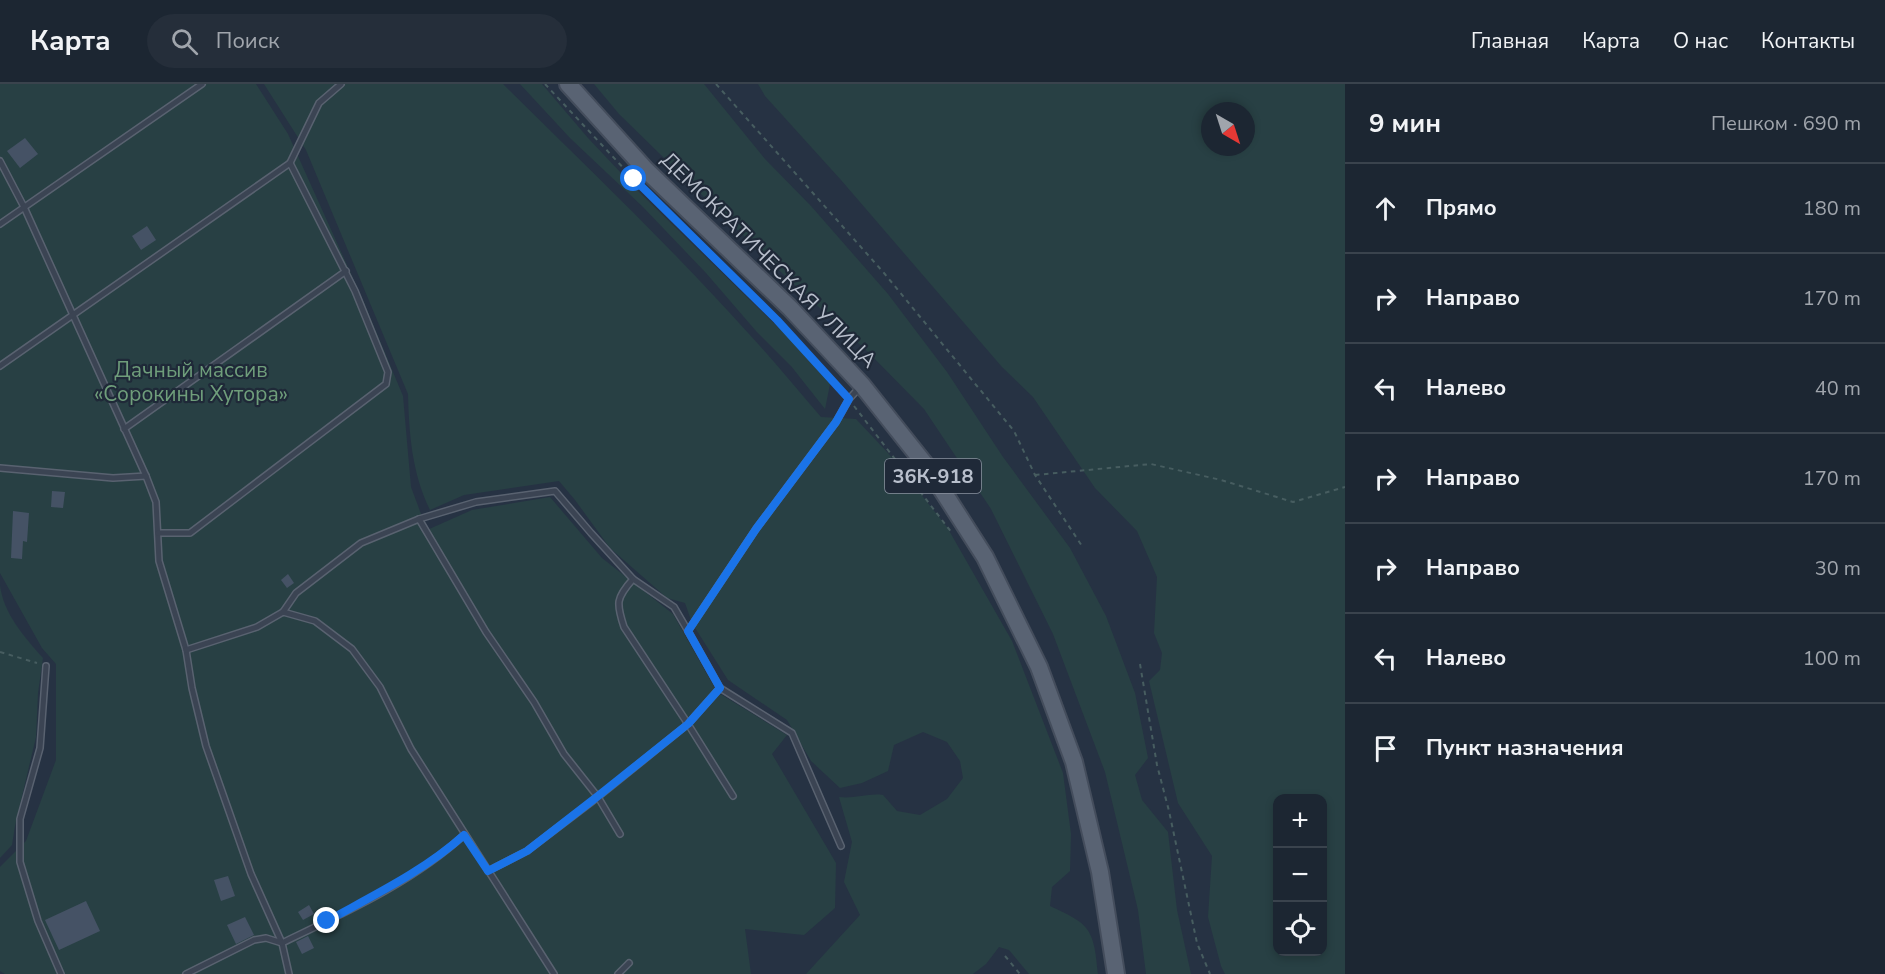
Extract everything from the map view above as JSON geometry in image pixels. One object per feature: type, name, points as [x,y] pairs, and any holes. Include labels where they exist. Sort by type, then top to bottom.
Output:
[{"type":"main road","name":"ДЕМОКРАТИЧЕСКАЯ УЛИЦА","points":[[568,84],[646,170],[790,308],[862,385],[928,468],[985,557],[1039,667],[1074,762],[1100,872],[1116,974]]},
{"type":"lane","points":[[0,224],[202,84]]},
{"type":"lane","points":[[0,366],[290,163],[320,103],[341,84]]},
{"type":"lane","points":[[0,162],[24,207],[156,502],[159,561],[186,650],[192,688],[206,746],[251,874],[282,943],[289,974]]},
{"type":"lane","points":[[158,533],[190,533],[386,384],[388,372],[346,271],[290,163]]},
{"type":"lane","points":[[124,429],[346,271]]},
{"type":"lane","points":[[688,631],[756,529],[836,422],[849,399],[862,385]]},
{"type":"lane","points":[[0,468],[113,478],[146,476]]},
{"type":"lane","points":[[186,650],[257,627],[283,612],[296,593],[361,543],[419,519],[476,502],[555,491],[633,579],[674,607],[720,688],[792,733],[841,846]]},
{"type":"lane","points":[[419,519],[486,632],[534,702],[564,754],[598,796],[620,834]]},
{"type":"lane","points":[[633,579],[621,592],[618,609],[624,627],[733,796]]},
{"type":"lane","points":[[283,612],[315,621],[352,649],[380,687],[411,749],[554,974]]},
{"type":"lane","points":[[46,666],[40,748],[20,819],[20,862],[38,921],[61,974]]},
{"type":"lane","points":[[488,871],[527,851],[598,796],[688,724],[720,688]]},
{"type":"lane","points":[[186,974],[254,940],[266,938],[282,943],[327,921],[390,887],[444,853],[464,835]]},
{"type":"lane","points":[[618,974],[629,963]]},
{"type":"path","points":[[545,84],[634,179]]},
{"type":"path","points":[[716,84],[884,273],[1007,422],[1014,431],[1035,475],[1082,546]]},
{"type":"path","points":[[642,187],[777,320],[849,399],[954,536]]},
{"type":"path","points":[[1035,475],[1151,464],[1221,480],[1293,502],[1345,487]]},
{"type":"path","points":[[0,652],[46,666]]},
{"type":"path","points":[[1140,664],[1156,765],[1169,811],[1197,943],[1210,974]]},
{"type":"path","points":[[1005,956],[1020,974]]},
{"type":"green space","name":"Дачный массив «Сорокины Хутора»","points":[[0,84],[256,84],[288,134],[403,396],[411,487],[427,530],[472,510],[550,497],[602,558],[673,614],[717,692],[787,735],[772,754],[836,863],[835,908],[804,935],[745,929],[751,974],[5,974],[0,971],[0,867],[26,841],[56,760],[56,664],[42,648],[0,573]]},
{"type":"green space","points":[[264,84],[503,84],[689,270],[758,344],[821,417],[856,419],[888,453],[947,527],[1012,641],[1063,773],[1071,834],[1070,871],[1052,887],[1050,906],[1075,918],[1086,928],[1094,944],[1098,974],[1029,974],[1009,950],[999,947],[986,964],[973,974],[806,974],[860,915],[844,882],[852,842],[839,797],[883,795],[897,811],[920,815],[947,799],[963,778],[960,761],[947,742],[923,732],[894,745],[888,771],[862,783],[840,788],[811,761],[787,720],[728,680],[692,623],[685,603],[667,598],[610,548],[559,481],[464,495],[430,510],[415,468],[409,424],[408,394],[306,150]]},
{"type":"green space","points":[[520,84],[542,84],[588,138],[638,191],[831,379],[825,409],[791,366],[756,331],[706,273],[643,207],[570,138]]},
{"type":"green space","points":[[594,84],[704,84],[765,159],[811,206],[888,294],[947,372],[1003,457],[1070,548],[1106,616],[1135,693],[1148,758],[1135,775],[1142,800],[1168,832],[1177,910],[1191,974],[1146,974],[1138,910],[1105,772],[1053,634],[991,509],[924,409],[867,351],[785,276],[619,114]]},
{"type":"green space","points":[[758,84],[1345,84],[1345,974],[1225,974],[1208,917],[1212,856],[1178,803],[1149,681],[1160,670],[1162,653],[1154,633],[1157,577],[1137,531],[1095,488],[1033,397],[1002,367],[841,180],[765,96]]},
{"type":"green space","points":[[0,585],[10,615],[43,658],[38,693],[36,737],[12,845],[0,858]]},
{"type":"building","points":[[25,138],[38,154],[20,168],[7,151]]},
{"type":"building","points":[[147,226],[156,240],[141,250],[132,236]]},
{"type":"building","points":[[52,491],[65,492],[63,508],[51,507]]},
{"type":"building","points":[[13,511],[29,513],[27,542],[23,541],[22,559],[11,558]]},
{"type":"building","points":[[288,574],[294,583],[287,588],[281,580]]},
{"type":"building","points":[[228,876],[235,896],[221,901],[214,880]]},
{"type":"building","points":[[86,901],[100,931],[59,950],[45,920]]},
{"type":"building","points":[[309,905],[314,914],[303,920],[298,912]]},
{"type":"building","points":[[245,917],[254,935],[236,944],[227,925]]},
{"type":"building","points":[[308,936],[314,948],[302,954],[296,942]]},
{"type":"route","points":[[327,921],[390,887],[444,853],[464,835],[488,871],[527,851],[688,724],[720,688],[688,631],[756,529],[836,422],[849,399],[777,320],[634,179]]}]
